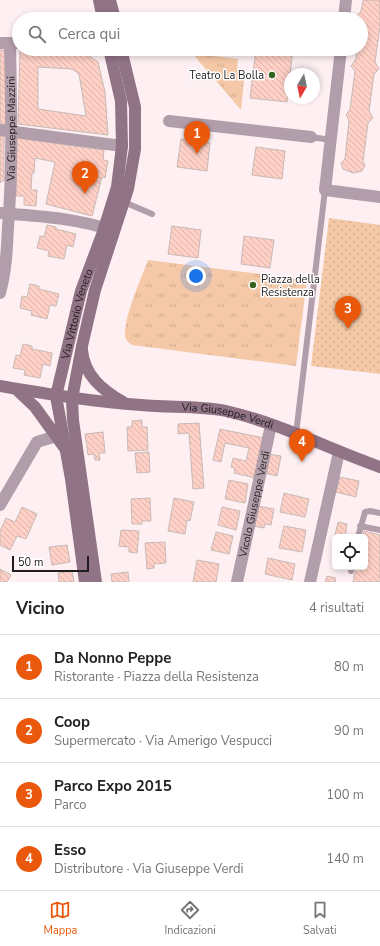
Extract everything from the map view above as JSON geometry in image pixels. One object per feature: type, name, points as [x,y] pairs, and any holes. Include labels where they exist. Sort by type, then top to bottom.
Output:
[{"type":"street","points":[[99,0],[102,12]]},
{"type":"street","points":[[110,0],[113,12]]},
{"type":"street","points":[[345,12],[346,0]]},
{"type":"street","name":"Via Giuseppe Mazzini","points":[[0,293],[6,257],[6,130],[10,43]]},
{"type":"street","name":"Via Vittorio Veneto","points":[[96,582],[73,420],[72,399],[82,346],[110,230],[122,146],[121,101],[111,56]]},
{"type":"street","name":"Via Vittorio Veneto","points":[[59,435],[56,396],[81,291],[124,202],[135,149],[135,107],[113,56]]},
{"type":"street","points":[[340,56],[325,190],[380,197]]},
{"type":"street","points":[[169,121],[312,138]]},
{"type":"street","points":[[6,130],[122,146]]},
{"type":"street","points":[[5,214],[78,220],[110,230]]},
{"type":"street","points":[[82,346],[85,363],[91,377],[108,393],[125,404]]},
{"type":"street","name":"Via Giuseppe Verdi","points":[[0,386],[72,399],[125,404],[210,408],[271,425],[380,467]]},
{"type":"street","points":[[15,389],[27,398],[59,435],[66,449],[85,582]]},
{"type":"street","name":"Vicolo Giuseppe Verdi","points":[[237,582],[271,425]]},
{"type":"street","points":[[0,506],[37,442],[59,435]]},
{"type":"street","points":[[310,582],[343,453]]},
{"type":"street","name":"Via Giuseppe Verdi","points":[[343,453],[380,461]]},
{"type":"lane","points":[[312,138],[331,140]]},
{"type":"lane","points":[[296,434],[325,190]]},
{"type":"lane","points":[[124,202],[152,214]]},
{"type":"lane","points":[[359,534],[365,512],[370,511],[380,513]]},
{"type":"lane","points":[[360,526],[380,530]]},
{"type":"green space","points":[[195,56],[215,56],[238,59],[237,70],[245,71],[241,110]]},
{"type":"green space","points":[[329,218],[380,225],[380,374],[311,366]]},
{"type":"green space","points":[[148,260],[307,280],[296,366],[132,345],[126,338],[125,327]]},
{"type":"building","points":[[363,0],[380,0],[380,26],[375,62],[379,69],[374,74],[369,111],[373,118],[368,123],[363,161],[365,166],[362,171],[353,173],[343,169],[341,163],[345,159],[349,120],[346,115],[350,109],[355,71],[351,66],[356,56],[368,56],[368,12],[360,12]]},
{"type":"building","points":[[0,50],[5,50],[7,125],[0,124]]},
{"type":"building","points":[[20,56],[89,56],[98,62],[105,92],[108,135],[18,124]],"holes":[[[38,67],[72,69],[79,74],[86,116],[38,109]]]},
{"type":"building","name":"Teatro La Bolla","points":[[255,56],[292,56],[291,68],[284,68],[284,102],[250,98]]},
{"type":"building","points":[[0,136],[4,137],[4,180],[0,183]]},
{"type":"building","points":[[17,138],[104,150],[103,160],[108,161],[105,178],[102,177],[92,216],[46,204],[55,162],[35,158],[31,190],[37,190],[36,206],[24,205],[24,196],[16,196]]},
{"type":"building","points":[[181,139],[210,143],[207,171],[177,167]]},
{"type":"building","points":[[256,147],[285,151],[282,179],[252,175]]},
{"type":"building","points":[[47,225],[76,234],[73,247],[67,245],[64,259],[48,256],[49,251],[37,248],[40,236],[44,237]]},
{"type":"building","points":[[172,226],[201,230],[198,258],[168,254]]},
{"type":"building","points":[[244,236],[274,240],[270,268],[241,264]]},
{"type":"building","points":[[30,284],[39,286],[39,289],[59,294],[56,306],[50,305],[47,319],[31,315],[32,311],[20,308],[22,296],[27,297]]},
{"type":"building","points":[[23,344],[32,346],[32,349],[52,353],[50,366],[43,364],[40,378],[24,375],[25,370],[13,368],[16,355],[20,356]]},
{"type":"building","points":[[142,420],[142,427],[147,427],[148,450],[128,451],[127,427],[132,427],[132,421]]},
{"type":"building","points":[[199,423],[204,488],[193,489],[189,433],[178,434],[178,424]]},
{"type":"building","points":[[220,429],[264,438],[255,478],[234,473],[235,468],[231,467],[233,458],[246,461],[249,448],[225,443],[221,462],[213,460]]},
{"type":"building","points":[[103,432],[105,453],[99,453],[100,460],[95,460],[94,454],[88,455],[85,434]]},
{"type":"building","points":[[149,452],[150,472],[137,473],[135,453]]},
{"type":"building","points":[[268,454],[281,456],[277,476],[264,473]]},
{"type":"building","points":[[340,477],[359,481],[356,497],[336,492]]},
{"type":"building","points":[[229,480],[248,484],[245,503],[225,499]]},
{"type":"building","points":[[284,493],[309,499],[305,517],[280,512]]},
{"type":"building","points":[[150,498],[151,521],[142,521],[142,524],[132,524],[131,499]]},
{"type":"building","points":[[174,498],[194,502],[190,521],[187,520],[185,534],[168,531]]},
{"type":"building","points":[[257,506],[274,509],[271,525],[265,524],[264,528],[253,526]]},
{"type":"building","points":[[22,507],[37,514],[26,539],[17,536],[10,550],[0,545],[0,531],[6,518],[15,522]]},
{"type":"building","points":[[222,507],[240,511],[236,530],[218,525]]},
{"type":"building","points":[[338,522],[347,524],[345,534],[335,534]]},
{"type":"building","points":[[284,526],[306,530],[302,552],[279,548]]},
{"type":"building","points":[[121,530],[139,531],[137,553],[129,552],[129,547],[119,546]]},
{"type":"building","points":[[364,531],[380,535],[380,582],[353,582],[355,570],[368,570],[368,534],[364,534]]},
{"type":"building","points":[[216,532],[233,536],[229,554],[211,550]]},
{"type":"building","points":[[165,542],[166,563],[154,564],[154,568],[147,569],[145,543]]},
{"type":"building","points":[[67,545],[70,562],[52,565],[49,547]]},
{"type":"building","points":[[268,558],[295,564],[292,580],[265,574]]},
{"type":"building","points":[[197,560],[219,564],[216,582],[193,582]]},
{"type":"building","points":[[0,569],[11,575],[7,582],[0,582]]},
{"type":"building","points":[[72,571],[74,582],[59,582],[58,573]]},
{"type":"building","points":[[128,572],[129,582],[112,582],[111,574]]},
{"type":"building","points":[[327,576],[336,578],[335,582],[325,582]]},
{"type":"place","name":"Teatro La Bolla","points":[[272,75]]},
{"type":"place","name":"Da Nonno Peppe","points":[[197,154]]},
{"type":"place","name":"Coop","points":[[85,194]]},
{"type":"place","name":"Piazza della Resistenza","points":[[253,285]]},
{"type":"place","name":"Parco Expo 2015","points":[[348,329]]},
{"type":"place","name":"Esso","points":[[302,462]]}]
